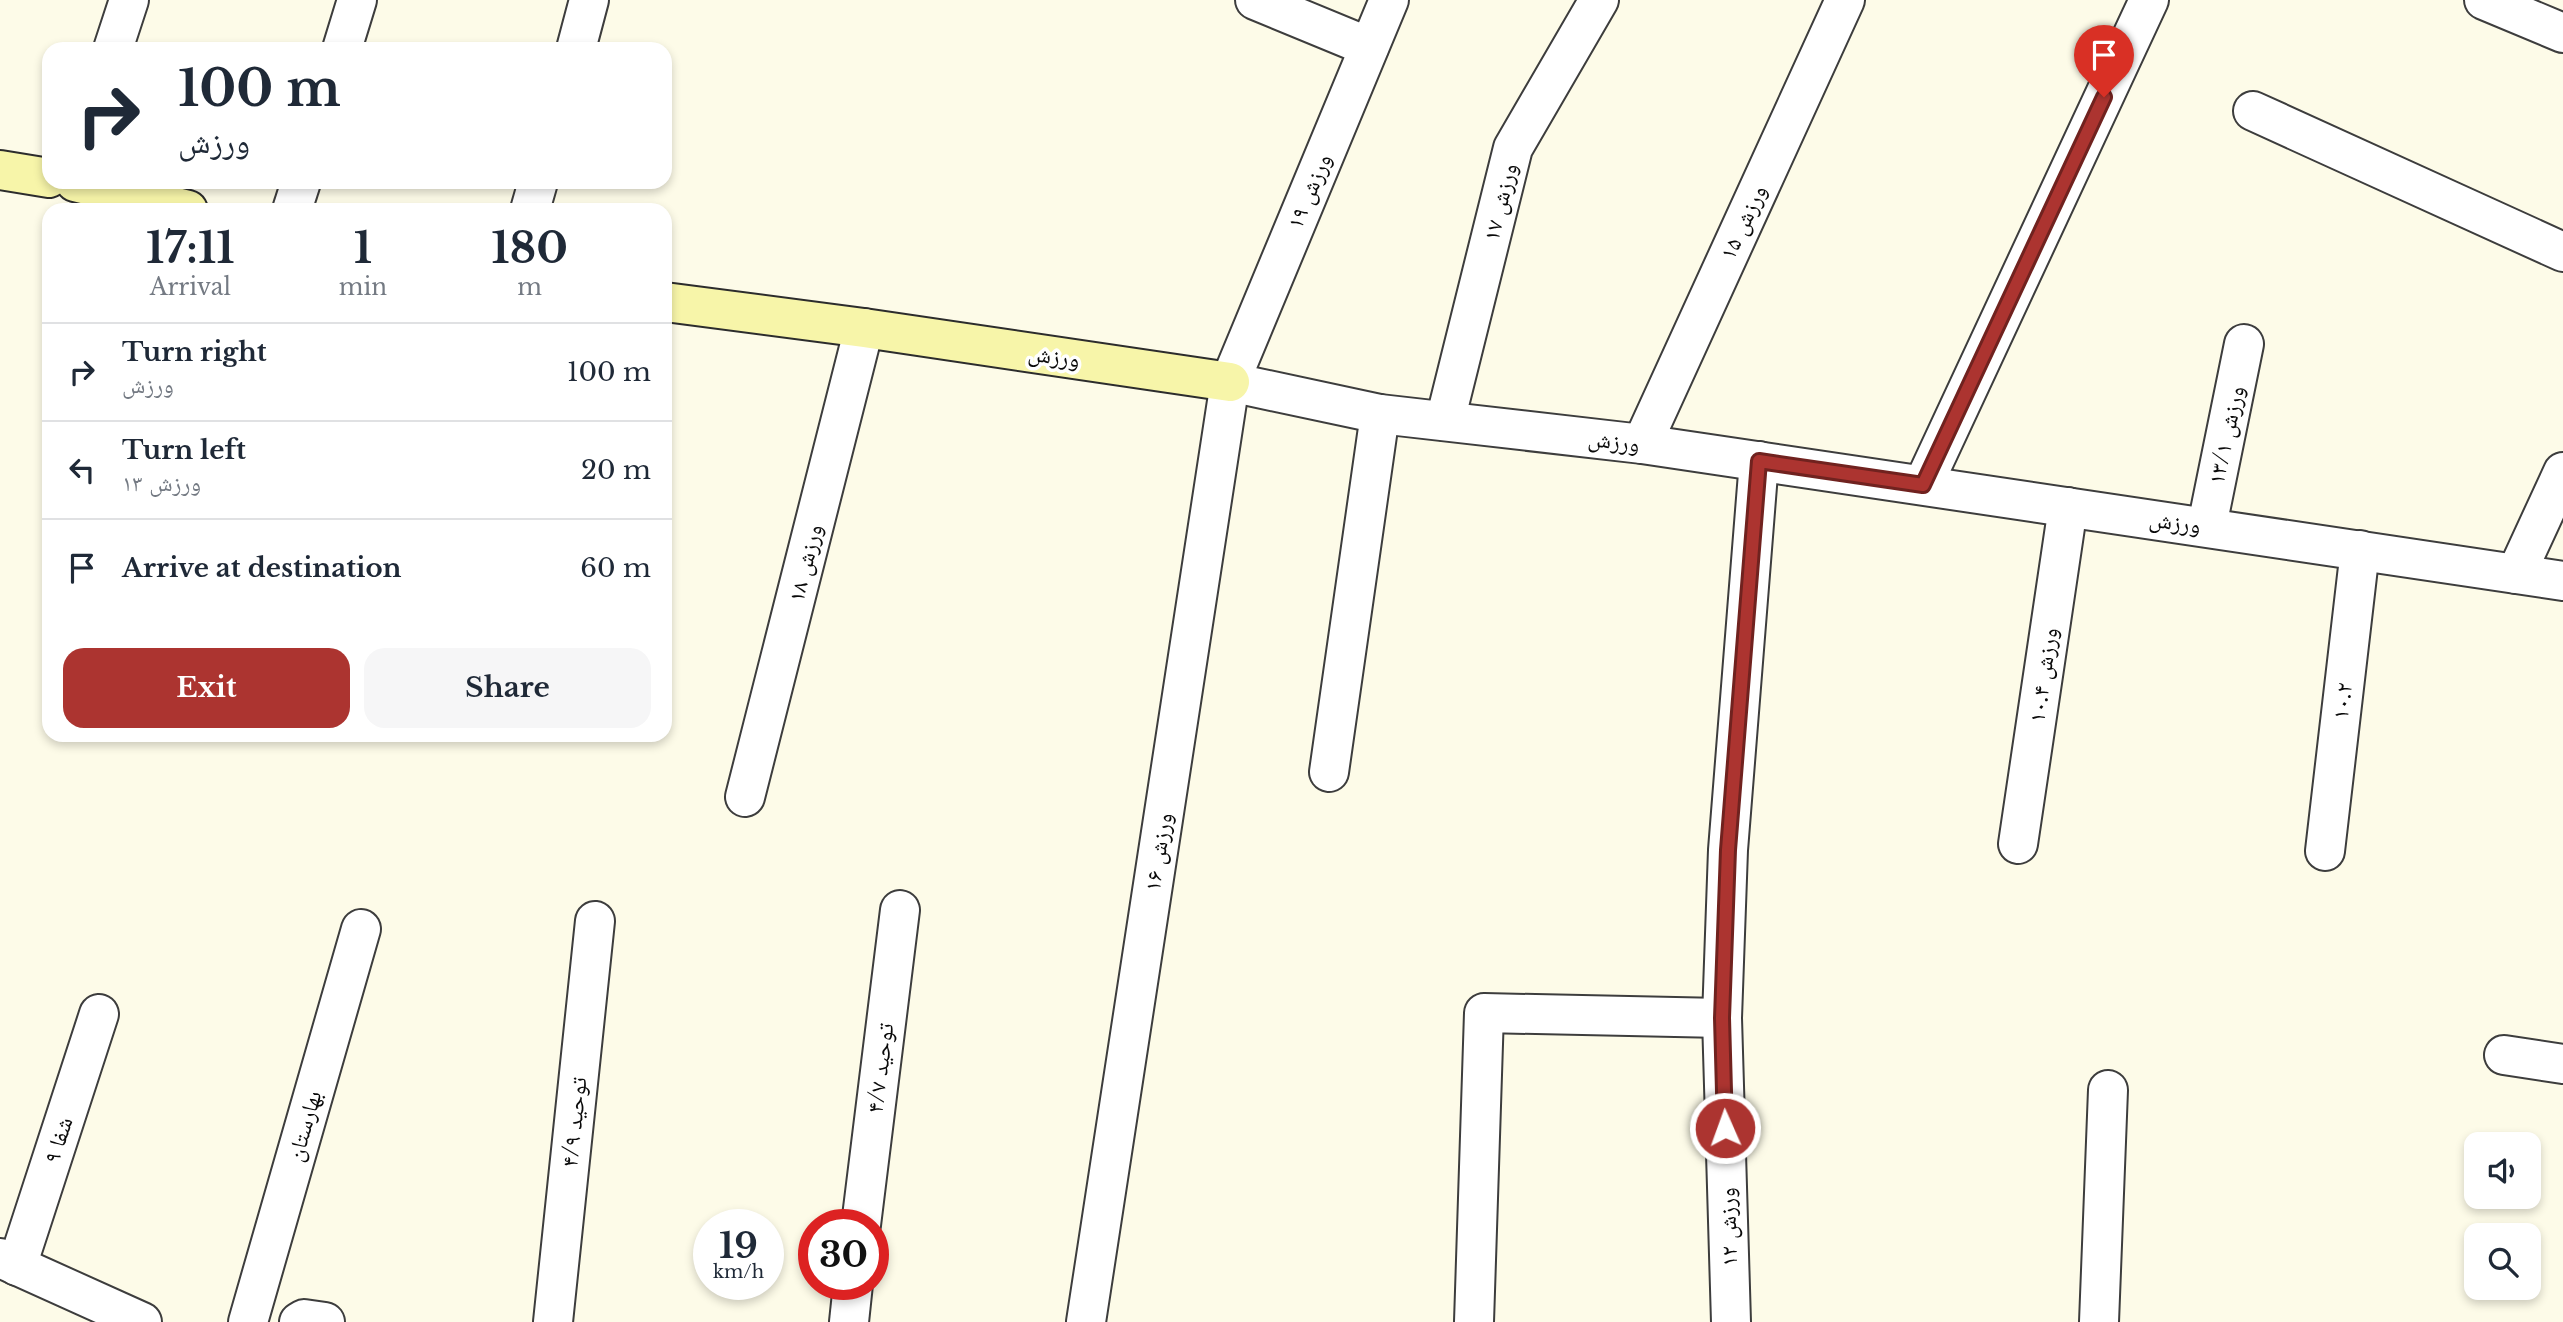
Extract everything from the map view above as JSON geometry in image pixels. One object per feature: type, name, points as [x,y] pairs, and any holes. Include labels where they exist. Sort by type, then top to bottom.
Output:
[{"type":"street","points":[[115,42],[128,0]]},
{"type":"street","points":[[344,42],[357,0]]},
{"type":"street","points":[[578,42],[589,0]]},
{"type":"street","points":[[1255,0],[1369,47]]},
{"type":"street","name":"ورزش ۱۹","points":[[1230,383],[1389,0]]},
{"type":"street","name":"ورزش ۱۷","points":[[1444,421],[1513,148],[1599,0]]},
{"type":"street","name":"ورزش ۱۵","points":[[1642,444],[1845,0]]},
{"type":"street","points":[[1923,485],[2149,0]]},
{"type":"street","points":[[2495,2],[2563,33]]},
{"type":"street","points":[[2253,111],[2563,252]]},
{"type":"street","points":[[0,170],[42,177]]},
{"type":"street","points":[[103,189],[160,203]]},
{"type":"street","name":"ورزش","points":[[672,303],[864,328],[1230,383],[1380,414],[1642,444],[2563,580]]},
{"type":"street","name":"ورزش ۱۸","points":[[745,797],[864,328]]},
{"type":"street","name":"ورزش ۱۳/۱","points":[[2207,526],[2244,344]]},
{"type":"street","name":"ورزش ۱۶","points":[[1086,1322],[1230,383]]},
{"type":"street","points":[[1329,772],[1380,414]]},
{"type":"street","name":"ورزش ۱۲","points":[[1731,1322],[1722,1018],[1728,850],[1759,461]]},
{"type":"street","points":[[2516,573],[2563,472]]},
{"type":"street","name":"ورزش ۱۰.۴","points":[[2018,844],[2068,507]]},
{"type":"street","name":"۱۰.۲","points":[[2325,851],[2360,550]]},
{"type":"street","name":"توحید ۴/۷","points":[[863,1209],[900,910]]},
{"type":"street","name":"توحید ۴/۹","points":[[553,1322],[595,921]]},
{"type":"street","name":"بهارستان","points":[[248,1322],[360,929]]},
{"type":"street","points":[[1474,1322],[1485,1013],[1722,1018]]},
{"type":"street","name":"شفا ۹","points":[[9,1262],[99,1014]]},
{"type":"street","points":[[2504,1055],[2563,1064]]},
{"type":"street","points":[[2099,1322],[2108,1090]]},
{"type":"street","points":[[9,1262],[129,1319]]},
{"type":"street","points":[[849,1322],[851,1300]]},
{"type":"street","points":[[299,1322],[304,1319],[325,1322]]},
{"type":"route","points":[[1725,1128],[1722,1018],[1728,850],[1759,461],[1923,485],[2104,97]]}]
